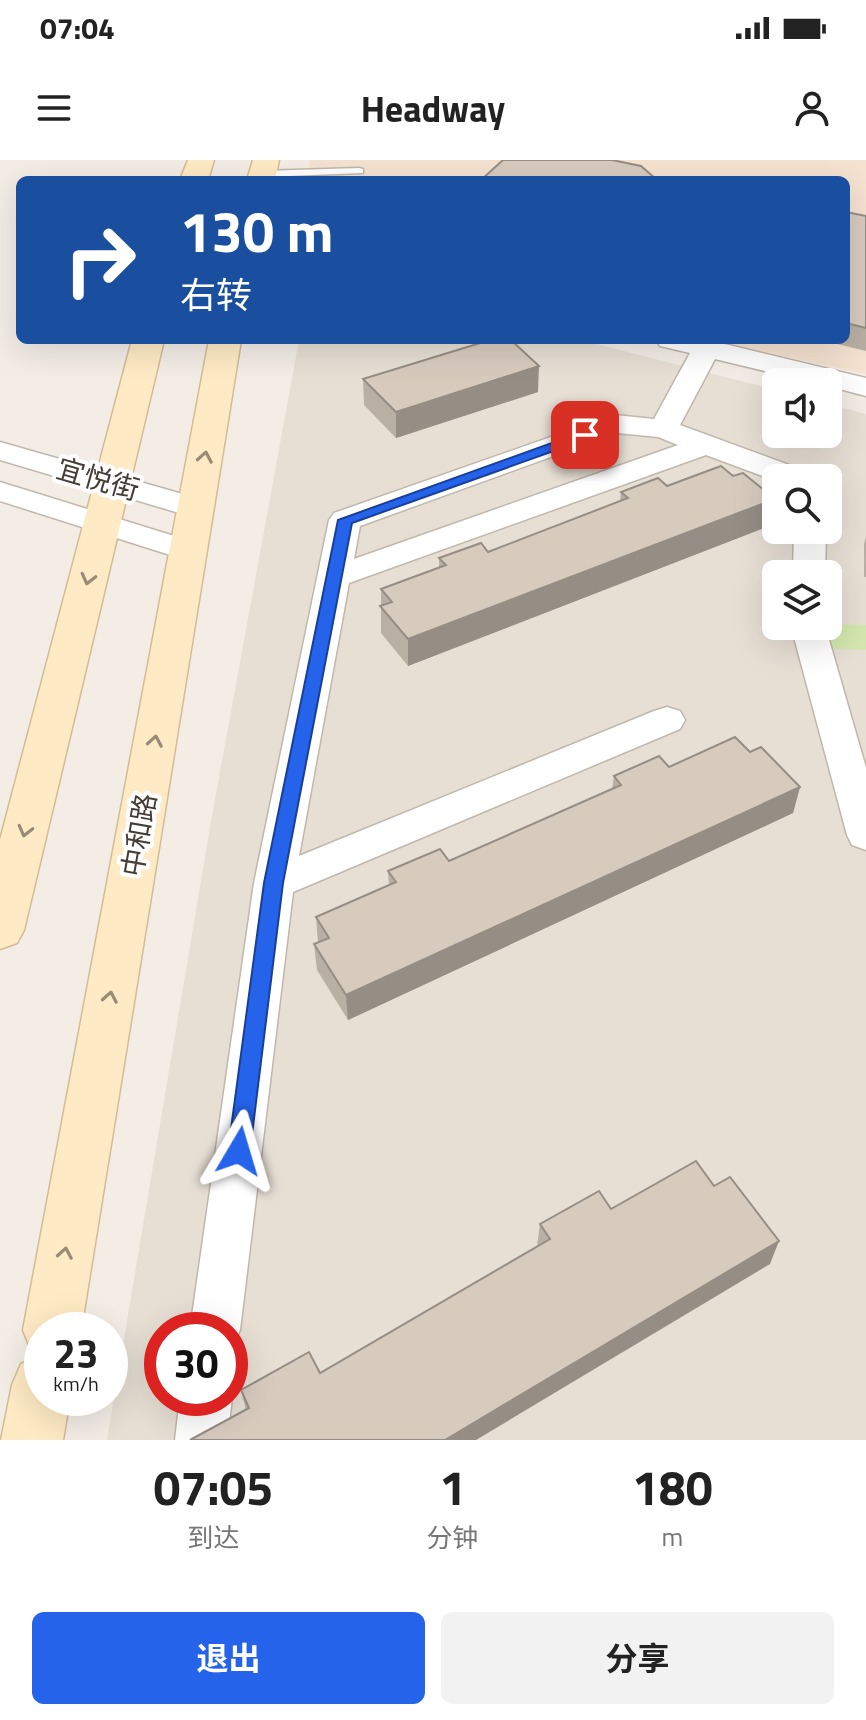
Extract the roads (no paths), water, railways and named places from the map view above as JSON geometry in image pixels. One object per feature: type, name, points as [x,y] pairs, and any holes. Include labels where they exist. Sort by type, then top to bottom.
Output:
[{"type":"main road","points":[[0,930],[147,344]]},
{"type":"main road","name":"中和路","points":[[55,1312],[224,344]]},
{"type":"main road","points":[[32,1440],[36,1416]]},
{"type":"street","points":[[688,344],[866,387]]},
{"type":"street","points":[[663,429],[707,348]]},
{"type":"street","points":[[217,1312],[274,883],[345,520],[615,424],[663,429],[762,465]]},
{"type":"street","points":[[334,577],[706,445]]},
{"type":"street","name":"宜悦街","points":[[0,451],[107,502],[196,508]]},
{"type":"street","points":[[0,491],[107,502],[189,551]]},
{"type":"street","points":[[812,640],[866,835]]},
{"type":"street","points":[[274,883],[667,720]]},
{"type":"street","points":[[201,1440],[204,1416]]},
{"type":"lane","points":[[263,171],[359,171]]}]
